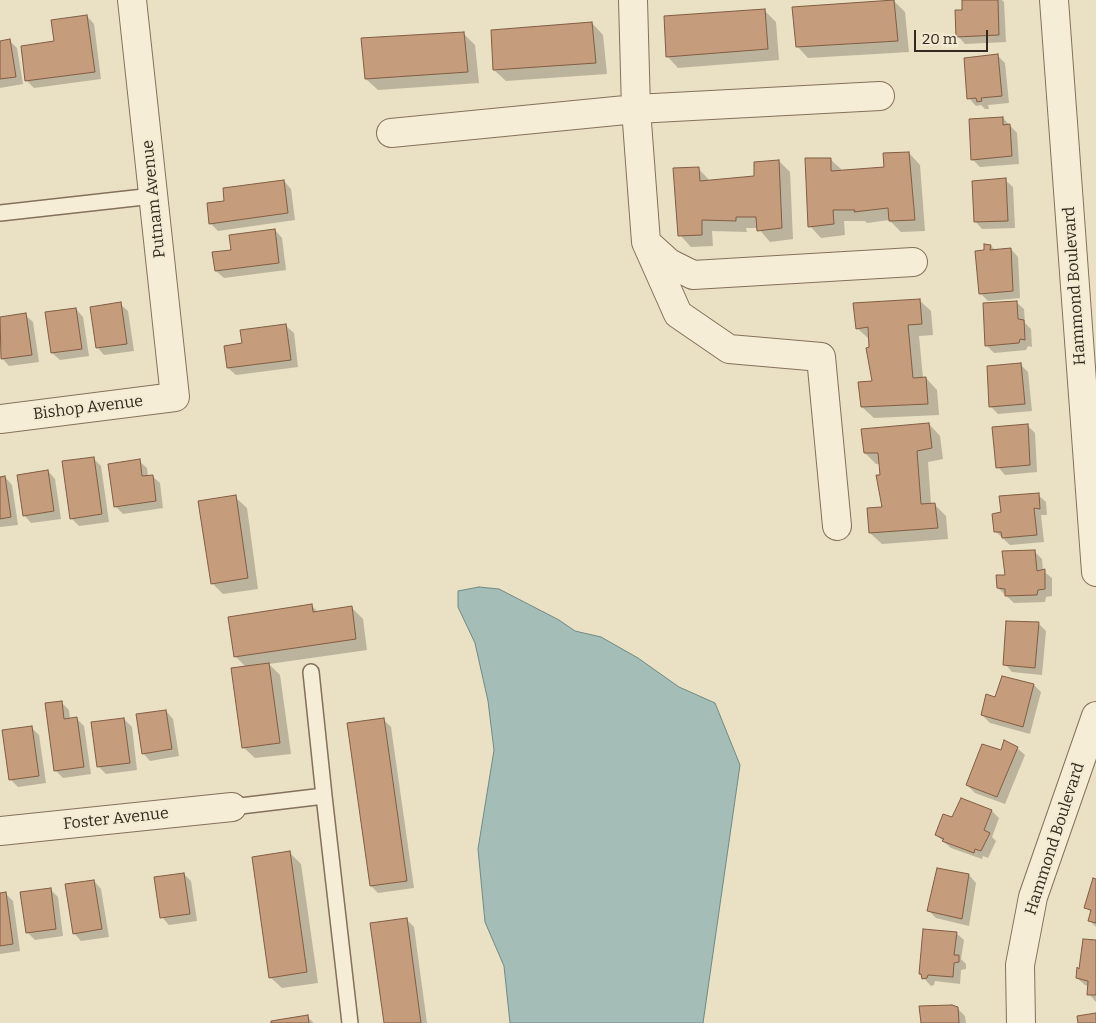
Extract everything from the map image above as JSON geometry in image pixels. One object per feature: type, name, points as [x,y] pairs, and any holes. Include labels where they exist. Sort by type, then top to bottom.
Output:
[{"type":"street","name":"Putnam Avenue","points":[[132,0],[175,397]]},
{"type":"street","points":[[633,0],[636,109],[646,242],[678,314],[728,349],[821,358],[837,526]]},
{"type":"street","name":"Hammond Boulevard","points":[[1054,0],[1096,572]]},
{"type":"street","points":[[391,133],[636,109],[880,96]]},
{"type":"street","points":[[646,242],[669,263],[693,275],[912,262]]},
{"type":"street","name":"Bishop Avenue","points":[[0,419],[175,397]]},
{"type":"street","name":"Hammond Boulevard","points":[[1021,1023],[1020,965],[1033,897],[1096,716]]},
{"type":"street","name":"Foster Avenue","points":[[0,831],[232,807]]},
{"type":"lane","points":[[0,214],[153,196]]},
{"type":"lane","points":[[311,672],[350,1023]]},
{"type":"lane","points":[[232,807],[324,796]]},
{"type":"water","points":[[479,587],[499,589],[559,620],[575,631],[601,637],[638,658],[679,687],[715,703],[740,765],[703,1023],[510,1023],[504,966],[485,922],[478,849],[494,750],[488,701],[475,643],[458,607],[458,591]]},
{"type":"building","points":[[894,0],[898,41],[796,47],[792,7]]},
{"type":"building","points":[[962,0],[998,0],[999,35],[956,37],[955,10],[962,10]]},
{"type":"building","points":[[765,9],[768,49],[666,57],[664,16]]},
{"type":"building","points":[[87,15],[95,72],[25,81],[21,46],[54,41],[51,20]]},
{"type":"building","points":[[592,22],[596,63],[493,70],[491,30]]},
{"type":"building","points":[[464,32],[468,72],[365,79],[361,38]]},
{"type":"building","points":[[10,39],[16,77],[0,79],[0,41]]},
{"type":"building","points":[[998,54],[1002,96],[981,98],[982,101],[977,102],[976,98],[967,99],[964,58]]},
{"type":"building","points":[[1003,117],[1003,125],[1010,124],[1012,156],[971,160],[969,119]]},
{"type":"building","points":[[909,152],[915,220],[889,221],[888,208],[854,212],[855,210],[833,210],[834,224],[808,227],[805,158],[831,158],[831,171],[884,167],[883,153]]},
{"type":"building","points":[[779,160],[782,228],[757,231],[756,217],[736,217],[736,221],[702,220],[702,235],[678,236],[673,168],[699,167],[700,181],[754,176],[754,162]]},
{"type":"building","points":[[1006,178],[1008,221],[974,222],[972,181]]},
{"type":"building","points":[[284,180],[288,213],[209,224],[207,203],[224,201],[223,188]]},
{"type":"building","points":[[275,229],[279,263],[215,271],[212,252],[231,250],[229,235]]},
{"type":"building","points":[[984,244],[991,245],[990,250],[1011,248],[1013,291],[979,294],[975,251],[984,250]]},
{"type":"building","points":[[920,299],[922,324],[908,325],[913,378],[926,377],[928,404],[861,407],[858,382],[872,381],[866,348],[869,347],[868,327],[856,329],[853,303]]},
{"type":"building","points":[[1017,301],[1018,319],[1024,320],[1025,340],[1020,339],[1019,343],[985,346],[983,303]]},
{"type":"building","points":[[121,302],[127,344],[96,348],[90,307]]},
{"type":"building","points":[[76,308],[82,349],[51,353],[45,312]]},
{"type":"building","points":[[26,313],[32,355],[1,359],[0,317]]},
{"type":"building","points":[[286,324],[291,360],[227,368],[224,346],[242,343],[240,330]]},
{"type":"building","points":[[1021,363],[1025,404],[989,407],[987,366]]},
{"type":"building","points":[[929,423],[932,448],[917,451],[921,504],[935,503],[938,528],[869,533],[867,508],[882,507],[876,475],[880,475],[878,453],[864,453],[861,429]]},
{"type":"building","points":[[1028,424],[1030,465],[996,468],[992,427]]},
{"type":"building","points":[[94,457],[102,514],[70,519],[62,461]]},
{"type":"building","points":[[140,459],[142,476],[153,475],[156,501],[114,507],[108,464]]},
{"type":"building","points":[[48,470],[54,511],[23,516],[17,475]]},
{"type":"building","points":[[5,476],[11,517],[0,519],[0,477]]},
{"type":"building","points":[[1039,493],[1040,509],[1034,508],[1037,535],[1002,538],[1001,532],[994,532],[992,514],[1001,512],[999,496]]},
{"type":"building","points":[[236,495],[248,578],[211,584],[198,501]]},
{"type":"building","points":[[1035,550],[1037,571],[1045,569],[1045,589],[1038,590],[1037,595],[1005,596],[1005,589],[997,588],[996,575],[1005,575],[1002,551]]},
{"type":"building","points":[[312,604],[313,612],[352,606],[356,639],[234,657],[228,617]]},
{"type":"building","points":[[1006,621],[1039,622],[1035,668],[1003,665]]},
{"type":"building","points":[[269,663],[280,743],[242,748],[231,668]]},
{"type":"building","points":[[1002,676],[1034,684],[1023,727],[981,715],[986,694],[995,697]]},
{"type":"building","points":[[62,701],[64,719],[77,717],[84,767],[54,771],[45,703]]},
{"type":"building","points":[[166,710],[172,749],[142,754],[136,714]]},
{"type":"building","points":[[124,718],[130,763],[97,767],[91,722]]},
{"type":"building","points":[[384,718],[407,881],[370,886],[347,723]]},
{"type":"building","points":[[32,726],[39,776],[9,780],[2,730]]},
{"type":"building","points":[[1004,740],[1018,747],[997,797],[966,785],[982,744],[1001,750]]},
{"type":"building","points":[[961,798],[992,810],[984,830],[990,833],[981,851],[975,849],[974,853],[942,841],[944,839],[935,835],[943,814],[952,817]]},
{"type":"building","points":[[290,851],[307,972],[269,978],[252,857]]},
{"type":"building","points":[[937,868],[969,874],[962,919],[927,911]]},
{"type":"building","points":[[184,873],[190,914],[160,918],[154,877]]},
{"type":"building","points":[[1093,878],[1096,879],[1096,923],[1088,921],[1091,910],[1084,908]]},
{"type":"building","points":[[94,880],[102,929],[73,934],[65,884]]},
{"type":"building","points":[[51,888],[56,929],[26,933],[20,892]]},
{"type":"building","points":[[6,892],[13,944],[0,946],[0,893]]},
{"type":"building","points":[[407,918],[421,1023],[384,1023],[370,923]]},
{"type":"building","points":[[923,929],[957,932],[954,955],[959,955],[959,962],[954,963],[953,977],[928,975],[927,978],[922,979],[921,974],[919,974]]},
{"type":"building","points":[[1083,939],[1096,940],[1096,995],[1087,995],[1088,981],[1076,978]]},
{"type":"building","points":[[952,1005],[958,1007],[959,1023],[921,1023],[919,1006]]},
{"type":"building","points":[[1096,1013],[1096,1023],[1078,1023],[1077,1016]]},
{"type":"building","points":[[308,1015],[309,1023],[271,1023],[271,1021]]}]
